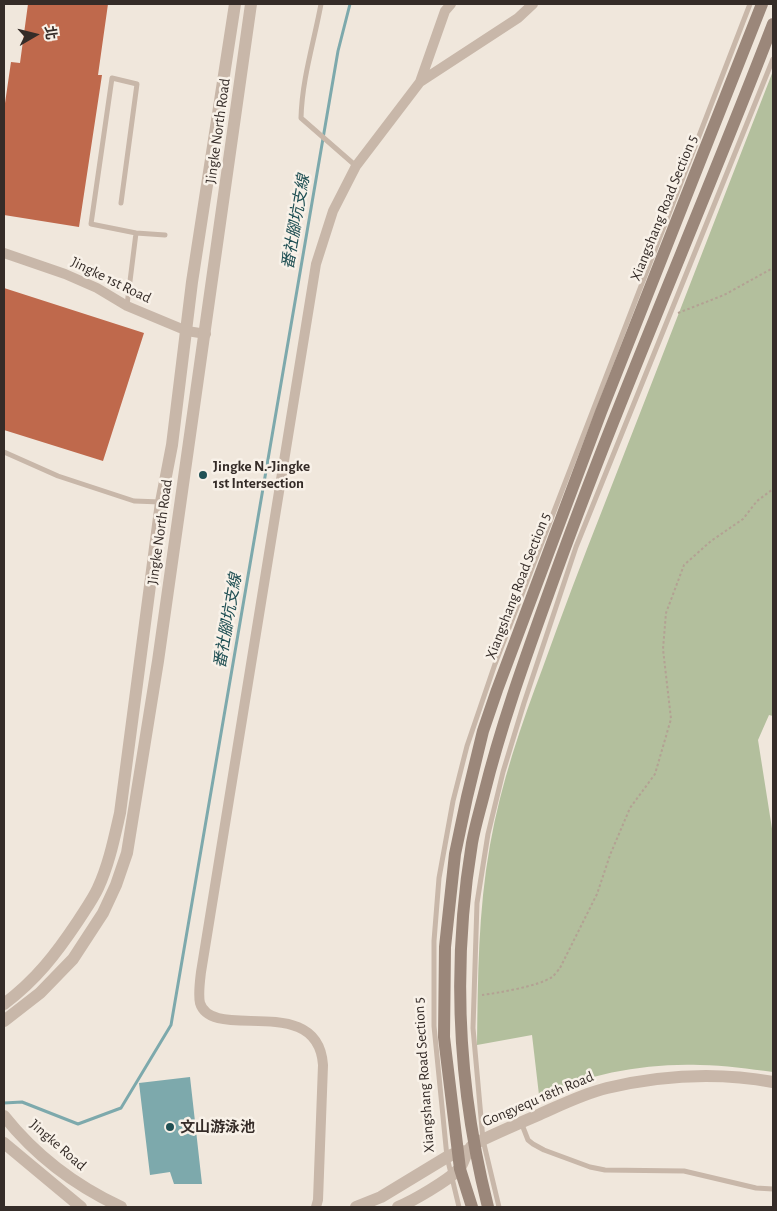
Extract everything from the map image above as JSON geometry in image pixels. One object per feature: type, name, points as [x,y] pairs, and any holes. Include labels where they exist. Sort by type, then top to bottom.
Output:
[{"type":"main road","name":"Xiangshang Road Section 5","points":[[488,1207],[466,1149],[444,1037],[445,947],[455,854],[466,797],[496,690],[601,412],[762,4]]},
{"type":"main road","name":"Xiangshang Road Section 5","points":[[472,1207],[455,1173],[466,1149],[460,995],[461,940],[473,841],[492,760],[509,703],[565,545],[773,24]]},
{"type":"street","name":"Jingke North Road","points":[[4,1004],[43,969],[63,943],[98,889],[112,851],[120,813],[161,502],[172,445],[192,282],[235,4]]},
{"type":"street","name":"Jingke North Road","points":[[4,1021],[40,993],[73,959],[102,914],[116,885],[127,853],[158,661],[252,4]]},
{"type":"street","points":[[316,1207],[318,1200],[323,1065],[322,1055],[315,1039],[304,1029],[286,1024],[224,1019],[208,1013],[200,1003],[200,972],[316,264],[333,212],[356,166],[420,82],[445,11],[451,4]]},
{"type":"street","points":[[420,82],[518,18],[533,4]]},
{"type":"street","name":"Jingke 1st Road","points":[[4,253],[65,274],[97,288],[127,306],[187,331],[206,334]]},
{"type":"street","name":"Gongyequ 18th Road","points":[[466,1149],[520,1122],[574,1099],[606,1088],[645,1080],[691,1075],[748,1078],[773,1082]]},
{"type":"street","name":"Jingke Road","points":[[4,1116],[56,1169],[89,1191],[121,1207]]},
{"type":"street","points":[[4,1143],[81,1207]]},
{"type":"street","points":[[356,1207],[381,1197],[466,1149]]},
{"type":"street","points":[[398,1207],[455,1173]]},
{"type":"lane","points":[[321,4],[311,52],[307,62],[301,103],[301,118],[356,166]]},
{"type":"lane","name":"Xiangshang Road Section 5","points":[[499,1207],[466,1149],[434,1026],[434,941],[439,878],[453,801],[467,746],[499,654],[750,4]]},
{"type":"lane","name":"Xiangshang Road Section 5","points":[[466,1149],[474,1028],[476,903],[488,834],[503,772],[576,547],[773,59]]},
{"type":"lane","points":[[121,203],[137,84],[112,78],[91,224],[165,235]]},
{"type":"lane","points":[[127,306],[136,232]]},
{"type":"lane","points":[[4,452],[58,476],[134,501],[161,502]]},
{"type":"lane","points":[[520,1122],[528,1140],[544,1150],[590,1167],[605,1170],[684,1171],[747,1186],[773,1189]]},
{"type":"lane","name":"Xiangshang Road Section 5","points":[[455,1173],[459,1207]]},
{"type":"path","points":[[669,317],[724,295],[773,268]]},
{"type":"path","points":[[474,996],[501,993],[533,984],[552,977],[560,968],[597,894],[610,855],[630,808],[655,774],[670,719],[664,649],[666,613],[684,565],[711,541],[743,519],[757,501],[773,489]]},
{"type":"green space","points":[[773,71],[773,716],[769,715],[758,740],[773,835],[773,1072],[709,1065],[638,1068],[578,1081],[539,1095],[532,1035],[477,1045],[478,970],[483,895],[495,822],[519,732],[565,607]]},
{"type":"water","name":"文山游泳池","points":[[190,1077],[202,1184],[174,1184],[170,1172],[150,1175],[139,1083]]},
{"type":"building","points":[[28,4],[108,4],[98,75],[102,75],[79,227],[4,215],[4,110],[11,62],[20,63]]},
{"type":"building","points":[[4,288],[144,333],[103,461],[4,430]]},
{"type":"waterway","name":"番社腳坑支線","points":[[4,1103],[22,1102],[78,1124],[121,1108],[171,1025],[338,51],[350,4]]},
{"type":"place","name":"Jingke N.-Jingke 1st Intersection","points":[[203,475]]},
{"type":"place","name":"文山游泳池","points":[[170,1127]]}]
